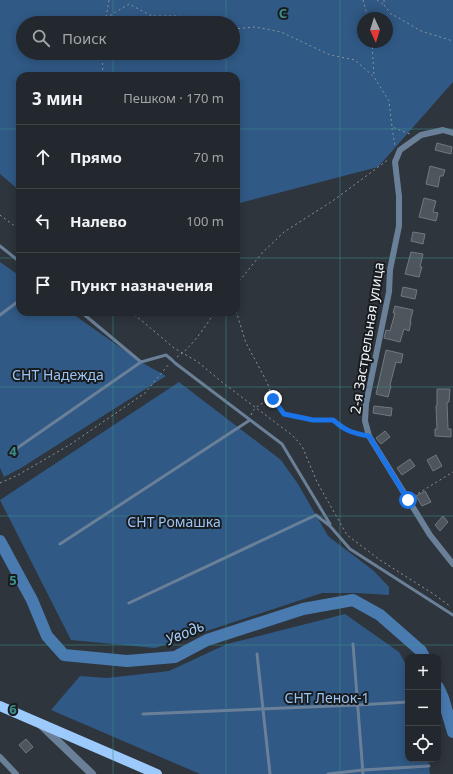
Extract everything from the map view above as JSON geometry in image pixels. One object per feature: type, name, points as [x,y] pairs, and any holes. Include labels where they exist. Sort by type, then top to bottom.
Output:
[{"type":"main road","points":[[0,706],[157,774]]},
{"type":"street","points":[[398,151],[421,135],[443,130],[453,133]]},
{"type":"street","name":"2-я Застрельная улица","points":[[398,151],[395,162],[399,196],[399,226],[390,270],[389,292],[366,404],[365,421],[369,436],[408,500],[430,535],[453,564]]},
{"type":"street","points":[[39,722],[92,774]]},
{"type":"street","points":[[0,757],[16,774]]},
{"type":"lane","points":[[0,246],[16,259]]},
{"type":"lane","points":[[0,316],[16,303]]},
{"type":"lane","points":[[86,316],[141,362]]},
{"type":"lane","points":[[10,453],[141,362],[166,355],[175,364],[282,444],[330,526],[350,549],[453,615]]},
{"type":"lane","points":[[60,544],[250,420]]},
{"type":"lane","points":[[129,603],[316,515],[330,526]]},
{"type":"lane","points":[[353,644],[363,772]]},
{"type":"lane","points":[[257,654],[270,774]]},
{"type":"lane","points":[[143,714],[405,702]]},
{"type":"lane","points":[[328,774],[429,766]]},
{"type":"path","points":[[106,16],[109,0]]},
{"type":"path","points":[[363,0],[366,12]]},
{"type":"path","points":[[377,0],[391,14],[421,31],[453,41]]},
{"type":"path","points":[[384,0],[384,6]]},
{"type":"path","points":[[109,16],[129,4],[152,16],[179,16]]},
{"type":"path","points":[[240,28],[255,27],[281,32],[330,55],[355,60],[374,77],[389,102],[392,127],[398,151],[334,200],[284,232],[262,253],[240,280]]},
{"type":"path","points":[[372,48],[374,77]]},
{"type":"path","points":[[102,60],[103,72]]},
{"type":"path","points":[[392,127],[418,138]]},
{"type":"path","points":[[0,215],[16,227]]},
{"type":"path","points":[[136,316],[174,348],[198,362],[223,383],[292,435],[302,446],[316,482],[347,535],[380,560],[453,608]]},
{"type":"path","points":[[0,483],[18,475],[71,444],[145,393],[172,360],[183,353],[193,343],[212,316]]},
{"type":"path","points":[[238,316],[246,343],[267,382],[273,399],[284,414],[313,420],[333,420],[343,428],[354,433],[369,436]]},
{"type":"path","points":[[250,420],[253,410],[264,401],[273,399]]},
{"type":"path","points":[[408,500],[453,472]]},
{"type":"green space","points":[[0,0],[453,0],[453,82],[378,167],[240,203],[240,72],[16,72],[16,188],[0,174]]},
{"type":"green space","name":"СНТ Надежда","points":[[0,262],[16,273],[16,316],[76,316],[141,362],[166,376],[21,468],[4,477],[0,468]]},
{"type":"green space","name":"СНТ Ромашка","points":[[179,382],[281,460],[298,484],[328,536],[374,571],[389,587],[389,595],[322,593],[155,648],[71,640],[0,500]]},
{"type":"green space","name":"СНТ Ленок-1","points":[[345,614],[399,652],[405,663],[405,762],[428,762],[430,774],[200,774],[51,710],[80,676],[107,678],[169,671],[227,644]]},
{"type":"building","points":[[437,143],[452,147],[451,154],[435,150]]},
{"type":"building","points":[[430,166],[445,170],[443,176],[440,176],[438,187],[426,184]]},
{"type":"building","points":[[424,198],[436,201],[433,212],[438,213],[436,221],[419,217]]},
{"type":"building","points":[[413,232],[425,234],[423,244],[411,241]]},
{"type":"building","points":[[411,252],[423,254],[420,267],[422,267],[419,277],[405,274]]},
{"type":"building","points":[[403,287],[417,290],[415,299],[401,296]]},
{"type":"building","points":[[395,306],[413,310],[409,331],[404,329],[400,342],[384,338],[386,330],[390,331],[395,313],[393,313]]},
{"type":"building","points":[[386,350],[403,354],[401,363],[396,362],[388,397],[376,394]]},
{"type":"building","points":[[437,389],[450,389],[449,402],[447,402],[448,429],[451,429],[451,437],[435,436],[435,429],[437,429]]},
{"type":"building","points":[[374,406],[392,408],[391,416],[373,413]]},
{"type":"building","points":[[385,431],[390,437],[381,444],[376,438]]},
{"type":"building","points":[[436,455],[442,466],[433,471],[427,460]]},
{"type":"building","points":[[410,459],[415,466],[402,475],[397,468]]},
{"type":"building","points":[[425,491],[431,502],[422,506],[416,496]]},
{"type":"building","points":[[443,516],[448,522],[440,531],[435,525]]},
{"type":"building","points":[[26,739],[33,747],[26,753],[19,745]]},
{"type":"waterway","name":"Уводь","points":[[0,541],[32,600],[47,636],[64,655],[127,661],[175,657],[207,640],[303,609],[353,600],[380,615],[422,654]]},
{"type":"waterway","name":"Уводь","points":[[439,690],[453,732]]},
{"type":"route","points":[[273,399],[284,414],[313,420],[333,420],[343,428],[354,433],[369,436],[408,500]]}]
